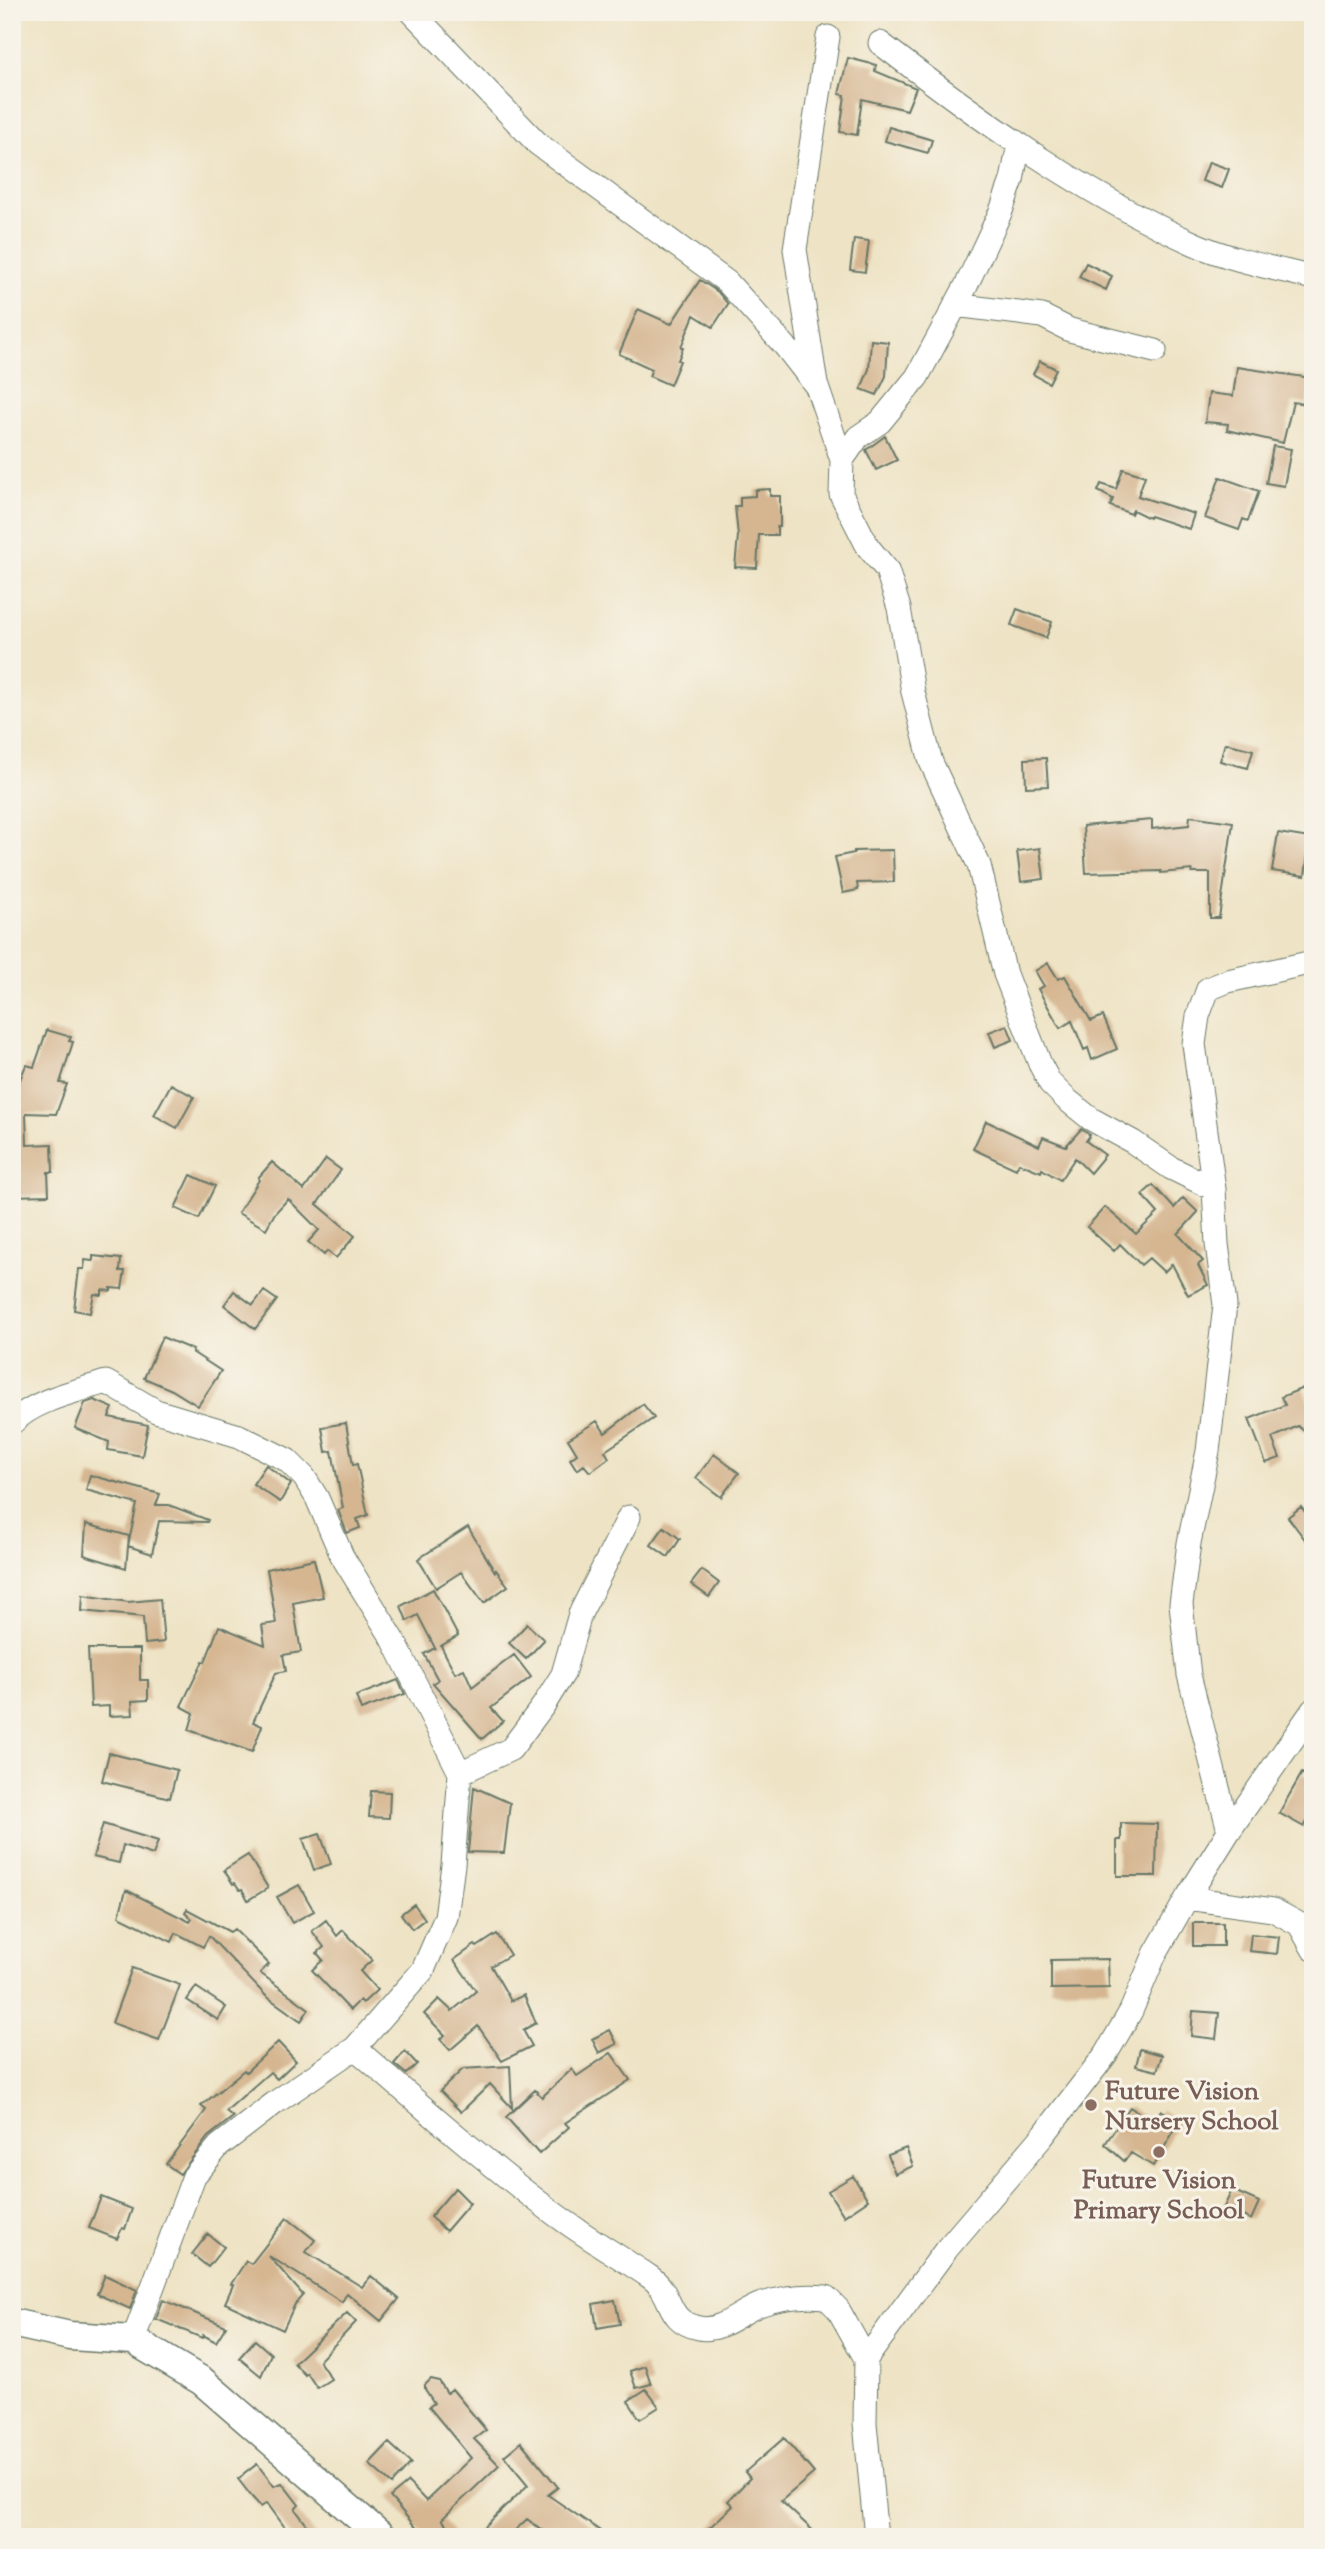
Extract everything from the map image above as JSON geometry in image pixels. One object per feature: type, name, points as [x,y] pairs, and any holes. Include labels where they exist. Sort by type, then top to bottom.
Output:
[{"type":"street","points":[[412,12],[538,144],[727,282],[785,346],[817,387]]},
{"type":"street","points":[[828,37],[795,249],[817,387],[842,460],[841,494],[868,547],[887,570],[899,608],[913,692],[931,762],[979,865],[1005,974],[1050,1083],[1091,1119],[1133,1142],[1171,1168],[1214,1189]]},
{"type":"street","points":[[880,43],[962,106],[1056,169],[1196,245],[1313,278]]},
{"type":"street","points":[[842,460],[858,438],[880,422],[917,377],[1001,211],[1012,180],[1019,144]]},
{"type":"street","points":[[955,305],[1042,316],[1070,330],[1155,351]]},
{"type":"street","points":[[1229,1831],[1189,1675],[1181,1604],[1189,1543],[1208,1451],[1225,1305],[1217,1244],[1214,1189],[1194,1044],[1198,1016],[1208,989],[1228,981],[1313,962]]},
{"type":"street","points":[[12,1423],[20,1415],[48,1401],[106,1382],[156,1411],[239,1436],[287,1460],[304,1477],[317,1498],[342,1556],[393,1639],[460,1773],[446,1917],[423,1970],[355,2048],[276,2102],[219,2146],[194,2176],[133,2340]]},
{"type":"street","points":[[460,1773],[511,1749],[543,1706],[562,1674],[580,1614],[629,1517]]},
{"type":"street","points":[[866,2359],[945,2251],[1042,2137],[1105,2054],[1131,2011],[1155,1954],[1187,1898],[1229,1831],[1313,1710]]},
{"type":"street","points":[[1187,1898],[1273,1910],[1299,1924],[1313,1949]]},
{"type":"street","points":[[355,2048],[452,2132],[550,2211],[656,2281],[676,2318],[683,2323],[702,2329],[715,2327],[741,2312],[792,2297],[825,2297],[838,2309],[866,2359],[865,2423],[876,2537]]},
{"type":"street","points":[[12,2323],[70,2336],[133,2340],[202,2381],[382,2537]]},
{"type":"building","points":[[848,58],[876,65],[875,71],[916,88],[907,110],[862,99],[857,135],[840,132],[845,95],[839,94]]},
{"type":"building","points":[[889,127],[932,140],[928,153],[885,141]]},
{"type":"building","points":[[1209,162],[1229,169],[1222,188],[1202,181]]},
{"type":"building","points":[[854,239],[869,241],[865,272],[850,270]]},
{"type":"building","points":[[1086,263],[1112,276],[1106,290],[1079,277]]},
{"type":"building","points":[[700,280],[718,292],[728,304],[713,327],[694,315],[670,385],[649,376],[652,369],[619,354],[638,309],[671,324]]},
{"type":"building","points":[[871,340],[888,342],[886,376],[877,395],[861,389],[869,369]]},
{"type":"building","points":[[1040,361],[1056,369],[1049,383],[1033,374]]},
{"type":"building","points":[[1237,367],[1311,378],[1307,404],[1293,402],[1283,443],[1227,430],[1228,424],[1205,422],[1209,393],[1233,396]]},
{"type":"building","points":[[885,436],[897,460],[876,470],[866,450]]},
{"type":"building","points":[[1273,446],[1291,449],[1284,486],[1266,483]]},
{"type":"building","points":[[1123,469],[1145,476],[1138,496],[1194,514],[1189,529],[1150,516],[1149,518],[1133,510],[1131,514],[1110,506],[1113,499],[1098,491],[1101,484],[1116,489]]},
{"type":"building","points":[[1220,477],[1259,491],[1248,521],[1243,519],[1239,530],[1205,518]]},
{"type":"building","points":[[770,489],[770,496],[780,496],[780,527],[777,527],[777,535],[759,535],[757,568],[735,567],[738,536],[735,506],[740,506],[740,497],[755,496],[755,490]]},
{"type":"building","points":[[1017,609],[1052,622],[1046,638],[1011,625]]},
{"type":"building","points":[[1225,743],[1253,750],[1248,768],[1220,761]]},
{"type":"building","points":[[1046,758],[1048,786],[1026,787],[1025,759]]},
{"type":"building","points":[[1190,816],[1233,822],[1219,918],[1210,918],[1210,873],[1192,873],[1192,870],[1161,873],[1086,873],[1083,826],[1152,820],[1152,829],[1189,825]]},
{"type":"building","points":[[1278,833],[1310,838],[1305,876],[1272,871]]},
{"type":"building","points":[[1040,848],[1044,879],[1021,882],[1017,851]]},
{"type":"building","points":[[893,850],[894,882],[857,883],[858,890],[843,893],[835,857],[854,851]]},
{"type":"building","points":[[1048,963],[1058,979],[1065,976],[1091,1021],[1103,1016],[1117,1049],[1092,1060],[1088,1048],[1084,1050],[1072,1021],[1060,1028],[1038,989],[1044,986],[1035,971]]},
{"type":"building","points":[[1007,1025],[1013,1040],[995,1047],[989,1032]]},
{"type":"building","points":[[47,1030],[71,1037],[69,1041],[73,1042],[60,1083],[67,1084],[56,1114],[26,1113],[27,1145],[52,1144],[53,1172],[48,1172],[49,1195],[12,1196],[12,1099],[26,1065],[34,1067]]},
{"type":"building","points":[[171,1084],[194,1097],[177,1128],[154,1115]]},
{"type":"building","points":[[986,1121],[1039,1146],[1043,1137],[1066,1146],[1081,1129],[1090,1135],[1086,1141],[1105,1155],[1090,1173],[1075,1158],[1060,1180],[1042,1169],[1041,1172],[1019,1163],[1016,1169],[973,1149]]},
{"type":"building","points":[[326,1159],[341,1170],[317,1204],[355,1236],[336,1258],[327,1251],[324,1255],[308,1242],[319,1230],[288,1199],[275,1213],[266,1229],[238,1213],[258,1178],[272,1162],[304,1190]]},
{"type":"building","points":[[191,1175],[215,1186],[199,1219],[175,1208]]},
{"type":"building","points":[[1153,1185],[1174,1208],[1183,1198],[1198,1212],[1178,1234],[1203,1261],[1198,1265],[1208,1285],[1188,1295],[1172,1264],[1164,1272],[1149,1258],[1141,1265],[1120,1244],[1114,1251],[1087,1227],[1105,1207],[1136,1234],[1158,1213],[1142,1195]]},
{"type":"building","points":[[93,1256],[121,1259],[120,1271],[125,1271],[122,1289],[111,1288],[111,1291],[102,1290],[102,1295],[94,1294],[90,1313],[74,1310],[79,1269],[84,1269],[85,1260],[93,1261]]},
{"type":"building","points":[[234,1291],[253,1305],[264,1291],[277,1300],[255,1329],[224,1305]]},
{"type":"building","points":[[162,1337],[193,1350],[192,1352],[221,1371],[198,1406],[172,1390],[144,1378]]},
{"type":"building","points":[[1303,1388],[1313,1410],[1313,1439],[1298,1426],[1272,1438],[1280,1458],[1266,1463],[1249,1419],[1285,1405],[1281,1397]]},
{"type":"building","points":[[94,1400],[113,1408],[109,1417],[148,1425],[142,1456],[108,1450],[109,1442],[75,1428],[85,1403]]},
{"type":"building","points":[[643,1404],[654,1418],[605,1451],[609,1458],[590,1472],[584,1465],[577,1470],[570,1459],[577,1454],[568,1439],[597,1421],[605,1433]]},
{"type":"building","points":[[346,1423],[353,1465],[357,1464],[368,1515],[357,1519],[360,1528],[347,1533],[338,1510],[343,1508],[332,1451],[326,1452],[322,1427]]},
{"type":"building","points":[[714,1454],[739,1473],[721,1497],[696,1478]]},
{"type":"building","points":[[266,1465],[291,1484],[280,1502],[253,1484]]},
{"type":"building","points":[[90,1475],[160,1494],[156,1505],[169,1505],[208,1520],[159,1521],[152,1554],[128,1546],[137,1504],[86,1490]]},
{"type":"building","points":[[1301,1507],[1313,1522],[1313,1550],[1288,1517]]},
{"type":"building","points":[[86,1524],[129,1536],[126,1568],[84,1555]]},
{"type":"building","points":[[468,1527],[495,1572],[496,1570],[508,1586],[484,1603],[461,1572],[436,1588],[418,1559]]},
{"type":"building","points":[[664,1527],[680,1539],[668,1557],[651,1545]]},
{"type":"building","points":[[314,1559],[323,1597],[293,1603],[301,1652],[283,1655],[286,1671],[276,1673],[253,1722],[262,1726],[252,1752],[189,1730],[194,1713],[181,1706],[203,1661],[205,1662],[219,1626],[265,1645],[262,1625],[276,1623],[267,1569]]},
{"type":"building","points":[[702,1570],[719,1583],[709,1597],[691,1584]]},
{"type":"building","points":[[433,1589],[458,1636],[441,1646],[455,1673],[464,1669],[472,1687],[514,1655],[531,1677],[491,1708],[503,1721],[482,1739],[433,1683],[438,1680],[424,1654],[435,1648],[418,1615],[407,1621],[401,1606]]},
{"type":"building","points":[[83,1595],[128,1602],[160,1599],[164,1642],[145,1644],[143,1617],[82,1611]]},
{"type":"building","points":[[527,1624],[544,1640],[526,1659],[509,1643]]},
{"type":"building","points":[[88,1649],[140,1649],[140,1680],[148,1680],[148,1700],[132,1701],[133,1715],[109,1716],[109,1706],[91,1707]]},
{"type":"building","points":[[398,1680],[405,1694],[361,1710],[356,1696]]},
{"type":"building","points":[[109,1753],[177,1770],[170,1798],[102,1781]]},
{"type":"building","points":[[1302,1773],[1313,1780],[1313,1812],[1304,1827],[1279,1813]]},
{"type":"building","points":[[474,1787],[510,1803],[504,1853],[468,1852]]},
{"type":"building","points":[[371,1791],[390,1792],[389,1818],[369,1817]]},
{"type":"building","points":[[1121,1823],[1157,1824],[1156,1876],[1117,1876],[1117,1840],[1121,1840]]},
{"type":"building","points":[[103,1824],[158,1841],[153,1855],[123,1845],[119,1863],[93,1857]]},
{"type":"building","points":[[320,1834],[331,1864],[314,1870],[303,1839]]},
{"type":"building","points":[[248,1855],[268,1888],[248,1900],[242,1889],[233,1884],[224,1870]]},
{"type":"building","points":[[299,1885],[314,1911],[292,1923],[277,1897]]},
{"type":"building","points":[[126,1890],[190,1922],[192,1919],[185,1912],[187,1909],[230,1932],[234,1929],[269,1964],[260,1973],[309,2009],[301,2021],[266,1996],[209,1936],[203,1947],[176,1933],[172,1942],[119,1916]]},
{"type":"building","points":[[414,1904],[425,1919],[412,1929],[401,1914]]},
{"type":"building","points":[[326,1920],[337,1936],[343,1930],[372,1960],[360,1971],[377,1990],[363,2003],[360,2000],[350,2010],[312,1970],[323,1960],[317,1953],[324,1947],[312,1931]]},
{"type":"building","points":[[1193,1923],[1223,1923],[1223,1946],[1193,1946]]},
{"type":"building","points":[[497,1934],[510,1955],[491,1966],[511,2001],[524,1995],[536,2023],[523,2030],[532,2046],[502,2061],[478,2026],[450,2050],[440,2039],[445,2035],[424,2014],[439,1999],[452,2011],[476,1991],[454,1960]]},
{"type":"building","points":[[1251,1934],[1279,1937],[1277,1954],[1249,1951]]},
{"type":"building","points":[[1108,1959],[1109,1988],[1051,1989],[1051,1960]]},
{"type":"building","points":[[132,1968],[180,1985],[159,2040],[112,2023]]},
{"type":"building","points":[[196,1987],[226,2007],[218,2020],[187,2000]]},
{"type":"building","points":[[1193,2011],[1219,2013],[1216,2039],[1191,2036]]},
{"type":"building","points":[[610,2030],[617,2044],[599,2053],[592,2039]]},
{"type":"building","points":[[278,2042],[296,2061],[277,2079],[270,2072],[226,2111],[233,2117],[208,2137],[180,2174],[166,2164],[206,2110],[201,2106],[244,2070],[246,2072]]},
{"type":"building","points":[[1140,2049],[1162,2055],[1157,2071],[1136,2066]]},
{"type":"building","points":[[405,2051],[417,2064],[406,2074],[394,2064]]},
{"type":"building","points":[[611,2053],[630,2080],[565,2123],[569,2127],[539,2154],[506,2117],[535,2090],[542,2097],[572,2069],[577,2076]]},
{"type":"building","points":[[510,2066],[512,2108],[490,2084],[461,2112],[440,2091],[463,2069]]},
{"type":"building","points":[[1130,2107],[1153,2123],[1161,2110],[1180,2121],[1153,2166],[1131,2153],[1124,2161],[1105,2144]]},
{"type":"building","points":[[906,2148],[913,2166],[895,2174],[888,2155]]},
{"type":"building","points":[[853,2176],[868,2200],[844,2216],[828,2191]]},
{"type":"building","points":[[455,2188],[470,2203],[446,2231],[430,2217]]},
{"type":"building","points":[[1232,2190],[1259,2202],[1251,2220],[1224,2207]]},
{"type":"building","points":[[101,2197],[132,2209],[125,2229],[122,2228],[117,2239],[89,2228]]},
{"type":"building","points":[[287,2218],[315,2240],[306,2252],[362,2287],[371,2276],[399,2299],[381,2321],[347,2293],[342,2302],[269,2256],[303,2295],[295,2304],[283,2330],[225,2303],[233,2285],[231,2284],[246,2261],[251,2264]]},
{"type":"building","points":[[208,2234],[224,2247],[208,2267],[192,2254]]},
{"type":"building","points":[[105,2275],[137,2290],[130,2309],[97,2294]]},
{"type":"building","points":[[163,2300],[226,2326],[216,2342],[203,2335],[202,2338],[156,2319]]},
{"type":"building","points":[[615,2300],[620,2324],[597,2328],[593,2304]]},
{"type":"building","points":[[347,2313],[356,2322],[319,2361],[331,2379],[317,2388],[307,2373],[305,2375],[294,2363]]},
{"type":"building","points":[[255,2340],[271,2354],[261,2376],[239,2358]]},
{"type":"building","points":[[645,2366],[651,2384],[636,2388],[630,2371]]},
{"type":"building","points":[[431,2379],[439,2381],[447,2393],[452,2389],[486,2430],[474,2439],[499,2465],[442,2519],[456,2537],[424,2537],[390,2497],[408,2482],[426,2501],[471,2458],[429,2407],[434,2403],[425,2385]]},
{"type":"building","points":[[646,2389],[659,2407],[640,2419],[628,2401]]},
{"type":"building","points":[[784,2438],[814,2473],[781,2501],[820,2537],[699,2537],[733,2506],[728,2501],[750,2478],[745,2472]]},
{"type":"building","points":[[521,2442],[558,2487],[548,2495],[609,2537],[552,2537],[527,2519],[508,2537],[474,2537],[528,2485],[504,2456]]},
{"type":"building","points":[[389,2443],[411,2463],[392,2484],[369,2464]]},
{"type":"building","points":[[257,2464],[274,2486],[282,2483],[299,2505],[295,2509],[316,2537],[292,2537],[267,2503],[261,2507],[252,2497],[238,2479]]},
{"type":"place","name":"Future Vision Nursery School","points":[[1091,2105]]},
{"type":"place","name":"Future Vision Primary School","points":[[1159,2152]]}]
